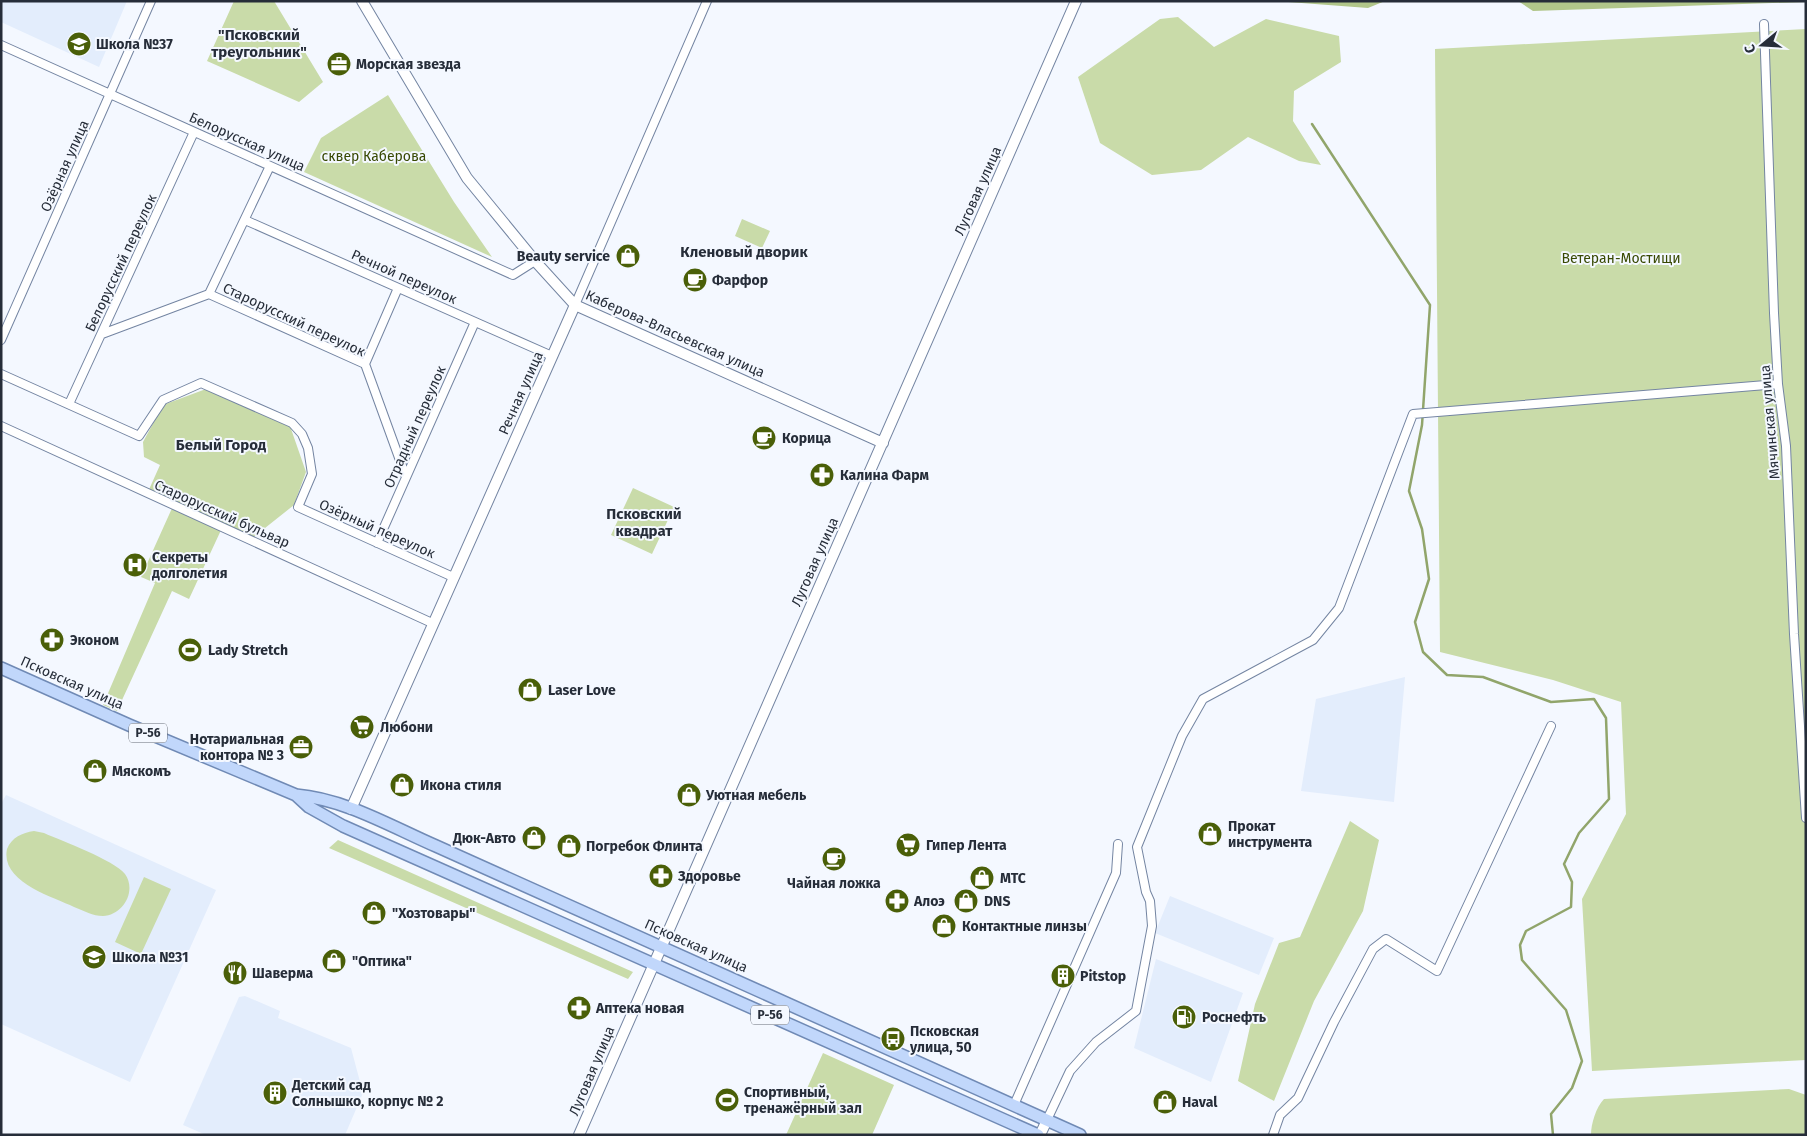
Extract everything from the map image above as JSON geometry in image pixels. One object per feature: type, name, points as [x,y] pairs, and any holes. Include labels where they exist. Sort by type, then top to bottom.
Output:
[{"type":"main road","name":"Псковская улица","points":[[1,668],[129,725],[296,795],[315,796],[351,809],[1080,1135]]},
{"type":"main road","name":"Псковская улица","points":[[296,795],[308,808],[343,826],[1039,1135]]},
{"type":"main road","points":[[427,862],[438,859],[439,853],[436,846]]},
{"type":"street","name":"Озёрная улица","points":[[1,340],[151,1]]},
{"type":"street","name":"Каберова-Власьевская улица","points":[[362,1],[468,178],[535,261],[575,305],[883,443]]},
{"type":"street","name":"Речная улица","points":[[351,809],[432,623],[575,305],[707,1]]},
{"type":"street","name":"Луговая улица","points":[[579,1135],[660,946],[1076,1]]},
{"type":"street","name":"Мячинская улица","points":[[1764,24],[1778,384],[1786,446],[1794,634],[1806,818]]},
{"type":"street","name":"Белорусская улица","points":[[1,45],[513,275],[535,261]]},
{"type":"street","name":"Белорусский переулок","points":[[69,404],[194,132]]},
{"type":"street","points":[[209,294],[270,166]]},
{"type":"street","name":"Речной переулок","points":[[245,220],[552,356]]},
{"type":"street","points":[[365,364],[398,288]]},
{"type":"street","name":"Старорусский переулок","points":[[102,334],[209,294],[365,364],[406,477]]},
{"type":"street","name":"Отрадный переулок","points":[[378,543],[475,322]]},
{"type":"street","name":"Озёрный переулок","points":[[1,374],[139,436],[163,400],[201,383],[254,405],[292,423],[302,434],[308,448],[312,474],[298,507],[453,577]]},
{"type":"street","points":[[1039,1135],[1070,1071],[1096,1042],[1136,1011],[1152,926],[1150,901],[1146,892],[1137,847],[1182,736],[1203,698],[1313,640],[1339,608],[1413,414],[1778,384]]},
{"type":"street","name":"Старорусский бульвар","points":[[1,426],[432,623]]},
{"type":"street","points":[[1273,1135],[1280,1115],[1298,1098],[1334,1022],[1373,949],[1386,939],[1437,971],[1551,726]]},
{"type":"street","points":[[1014,1105],[1116,873],[1118,844]]},
{"type":"shaded area","name":"Школа №37","points":[[1,1],[127,1],[99,67],[1,22]]},
{"type":"shaded area","points":[[1405,677],[1394,802],[1301,791],[1316,699]]},
{"type":"shaded area","name":"Школа №31","points":[[6,795],[216,890],[130,1082],[1,1024],[1,804]]},
{"type":"shaded area","points":[[1170,896],[1274,938],[1259,975],[1155,933]]},
{"type":"shaded area","points":[[1156,959],[1243,993],[1211,1082],[1134,1048]]},
{"type":"shaded area","points":[[245,996],[280,1011],[278,1018],[351,1048],[363,1093],[345,1135],[206,1135],[183,1125],[239,997]]},
{"type":"green space","points":[[234,1],[274,1],[323,82],[299,102],[207,61]]},
{"type":"green space","points":[[1275,1],[1385,1],[1368,8]]},
{"type":"green space","points":[[1518,1],[1806,1],[1806,2],[1533,11]]},
{"type":"green space","points":[[1178,17],[1214,47],[1266,19],[1339,36],[1341,62],[1294,91],[1293,121],[1321,165],[1299,161],[1248,137],[1201,170],[1152,175],[1100,143],[1078,77],[1160,19]]},
{"type":"green space","name":"Ветеран-Мостищи","points":[[1806,29],[1806,1060],[1592,1071],[1582,899],[1626,814],[1621,702],[1553,680],[1440,652],[1435,49]]},
{"type":"green space","name":"сквер Каберова","points":[[388,95],[454,202],[492,257],[304,172],[321,138]]},
{"type":"green space","points":[[742,219],[770,231],[762,248],[735,236]]},
{"type":"green space","points":[[206,389],[290,426],[306,472],[294,505],[250,540],[222,528],[189,599],[172,591],[117,711],[103,705],[155,583],[141,577],[173,506],[147,494],[160,465],[144,457],[143,442],[163,405]]},
{"type":"green space","points":[[633,488],[674,507],[652,554],[611,535]]},
{"type":"green space","points":[[1350,821],[1379,840],[1363,911],[1314,1001],[1274,1101],[1238,1081],[1255,1004],[1279,943],[1300,937]]},
{"type":"green space","points":[[34,831],[44,833],[87,851],[110,863],[125,874],[128,881],[129,894],[122,907],[110,915],[99,916],[42,893],[20,879],[12,871],[7,861],[7,849],[18,836]]},
{"type":"green space","points":[[338,840],[633,972],[628,979],[329,848]]},
{"type":"green space","points":[[144,877],[171,889],[141,954],[115,942]]},
{"type":"green space","points":[[823,1053],[894,1085],[872,1135],[786,1135]]},
{"type":"green space","points":[[1789,1089],[1806,1095],[1806,1135],[1591,1135],[1594,1116],[1604,1099]]},
{"type":"waterway","points":[[1312,124],[1430,305],[1422,425],[1409,491],[1422,529],[1429,579],[1415,622],[1423,652],[1447,675],[1483,677],[1551,702],[1594,699],[1606,718],[1609,799],[1579,833],[1564,864],[1572,882],[1571,907],[1526,931],[1520,945],[1522,960],[1566,1010],[1582,1061],[1572,1088],[1551,1114],[1553,1135]]},
{"type":"place","name":"Школа №37","points":[[79,44]]},
{"type":"place","name":"Морская звезда","points":[[339,64]]},
{"type":"place","name":"Beauty service","points":[[628,256]]},
{"type":"place","name":"Фарфор","points":[[695,280]]},
{"type":"place","name":"Корица","points":[[764,438]]},
{"type":"place","name":"Калина Фарм","points":[[822,475]]},
{"type":"place","name":"Секреты долголетия","points":[[135,565]]},
{"type":"place","name":"Эконом","points":[[52,640]]},
{"type":"place","name":"Lady Stretch","points":[[190,650]]},
{"type":"place","name":"Laser Love","points":[[530,690]]},
{"type":"place","name":"Любони","points":[[362,727]]},
{"type":"place","name":"Нотариальная контора № 3","points":[[301,747]]},
{"type":"place","name":"Мяскомъ","points":[[95,771]]},
{"type":"place","name":"Икона стиля","points":[[402,785]]},
{"type":"place","name":"Уютная мебель","points":[[689,795]]},
{"type":"place","name":"Прокат инструмента","points":[[1210,834]]},
{"type":"place","name":"Дюк-Авто","points":[[534,838]]},
{"type":"place","name":"Гипер Лента","points":[[908,845]]},
{"type":"place","name":"Погребок Флинта","points":[[569,846]]},
{"type":"place","name":"Чайная ложка","points":[[834,859]]},
{"type":"place","name":"Здоровье","points":[[661,876]]},
{"type":"place","name":"МТС","points":[[982,878]]},
{"type":"place","name":"Алоэ","points":[[897,901]]},
{"type":"place","name":"DNS","points":[[966,901]]},
{"type":"place","name":"\"Хозтовары\"","points":[[374,913]]},
{"type":"place","name":"Контактные линзы","points":[[944,926]]},
{"type":"place","name":"Школа №31","points":[[94,957]]},
{"type":"place","name":"\"Оптика\"","points":[[334,961]]},
{"type":"place","name":"Шаверма","points":[[235,973]]},
{"type":"place","name":"Pitstop","points":[[1063,976]]},
{"type":"place","name":"Аптека новая","points":[[579,1008]]},
{"type":"place","name":"Роснефть","points":[[1184,1017]]},
{"type":"place","name":"Псковская улица, 50","points":[[893,1039]]},
{"type":"place","name":"Детский сад Солнышко, корпус № 2","points":[[275,1093]]},
{"type":"place","name":"Спортивный, тренажёрный зал","points":[[727,1100]]},
{"type":"place","name":"Haval","points":[[1165,1102]]},
{"type":"district","name":"\"Псковский треугольник\"","points":[[259,44]]},
{"type":"district","name":"Кленовый дворик","points":[[744,252]]},
{"type":"district","name":"Белый Город","points":[[221,445]]},
{"type":"district","name":"Псковский квадрат","points":[[644,522]]}]
